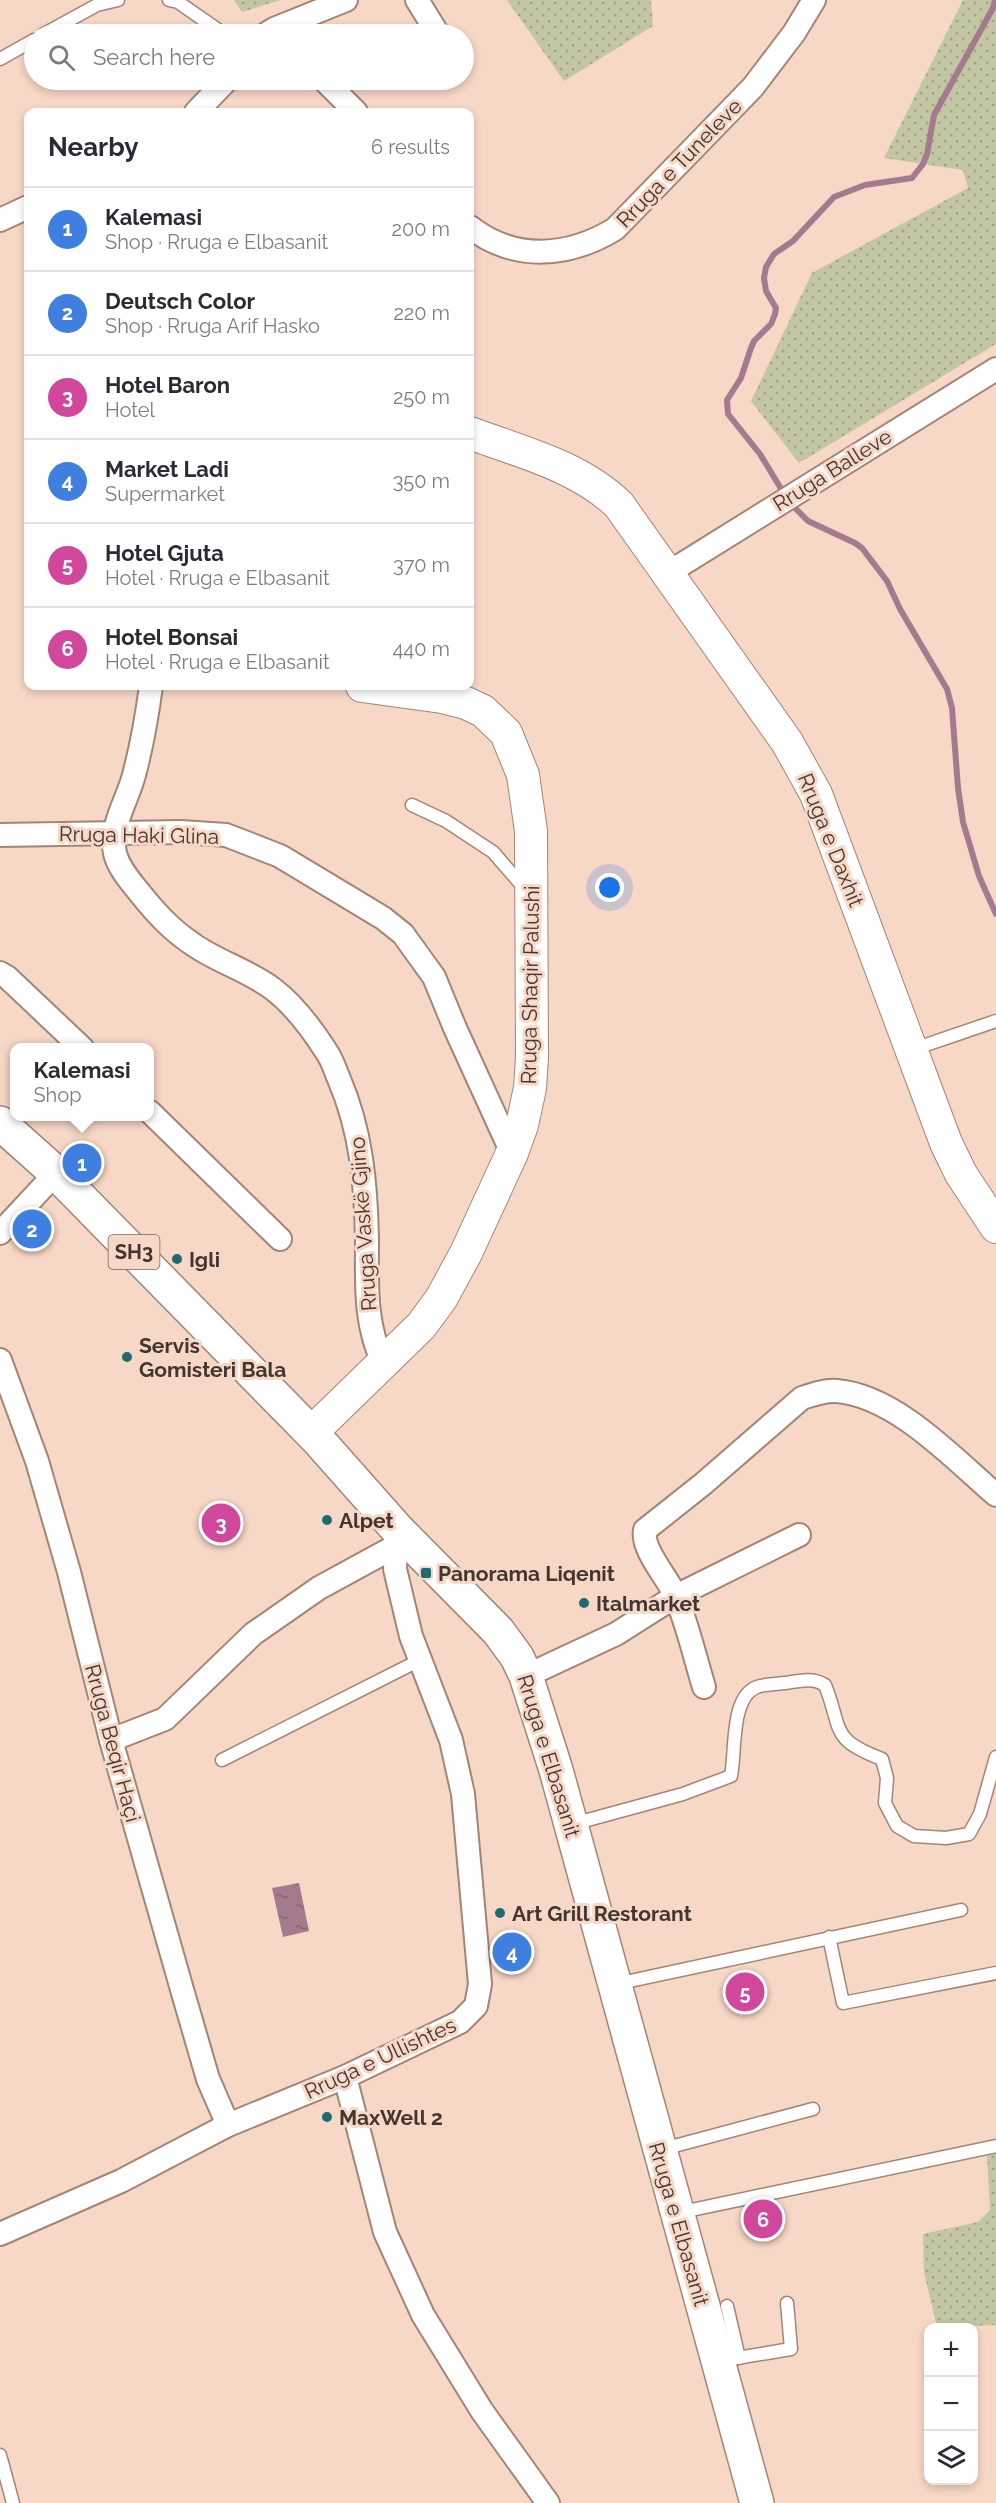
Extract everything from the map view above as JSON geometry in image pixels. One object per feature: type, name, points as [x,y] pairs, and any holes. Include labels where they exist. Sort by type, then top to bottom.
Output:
[{"type":"main road","name":"Rruga e Elbasanit","points":[[0,1123],[56,1173],[311,1433],[396,1538],[498,1631],[517,1657],[526,1676],[571,1824],[676,2213],[728,2360],[757,2503]]},
{"type":"street","points":[[286,24],[346,0]]},
{"type":"street","points":[[417,0],[432,24]]},
{"type":"street","name":"Rruga e Tuneleve","points":[[474,230],[487,239],[504,246],[529,252],[552,252],[574,249],[595,241],[615,229],[753,87],[794,33],[814,0]]},
{"type":"street","points":[[200,108],[217,90]]},
{"type":"street","points":[[334,90],[352,108]]},
{"type":"street","points":[[0,220],[24,209]]},
{"type":"street","name":"Rruga Balleve","points":[[668,573],[996,369]]},
{"type":"street","name":"Rruga e Daxhit","points":[[474,434],[564,468],[603,490],[619,505],[803,768],[816,794],[910,1050],[961,1174],[996,1227]]},
{"type":"street","name":"Rruga Vaskë Gjino","points":[[151,690],[146,728],[134,777],[114,832],[115,853],[121,866],[162,921],[195,946],[238,967],[274,990],[306,1023],[328,1053],[350,1104],[359,1139],[366,1227],[370,1327],[376,1349],[384,1364]]},
{"type":"street","name":"Rruga Shaqir Palushi","points":[[311,1433],[421,1326],[441,1299],[466,1253],[512,1153],[522,1125],[530,1088],[534,1024],[533,900],[531,831],[523,775],[506,733],[483,711],[466,703],[442,697],[391,690]]},
{"type":"street","name":"Rruga Haki Glina","points":[[0,835],[114,832],[226,835],[280,856],[383,918],[403,934],[434,977],[454,1028],[512,1153]]},
{"type":"street","points":[[0,973],[8,977],[78,1043]]},
{"type":"street","points":[[154,1116],[280,1239]]},
{"type":"street","points":[[0,1233],[56,1173]]},
{"type":"street","name":"Rruga Beqir Haçi","points":[[0,1360],[37,1461],[69,1572],[111,1740],[208,2079],[228,2125]]},
{"type":"street","points":[[704,1687],[676,1596],[648,1549],[644,1536],[645,1530],[703,1484],[802,1398],[819,1392],[836,1390],[854,1394],[888,1409],[918,1428],[996,1495]]},
{"type":"street","points":[[526,1676],[616,1634],[676,1596],[799,1535]]},
{"type":"street","points":[[111,1740],[165,1719],[253,1634],[396,1538]]},
{"type":"street","name":"Rruga e Ullishtes","points":[[0,2234],[122,2181],[228,2125],[345,2077],[460,2022],[469,2015],[480,1996],[463,1794],[450,1740],[411,1636],[395,1569],[396,1538]]},
{"type":"street","points":[[345,2077],[385,2232],[423,2314],[482,2411],[548,2503]]},
{"type":"lane","points":[[62,24],[97,5],[118,0]]},
{"type":"lane","points":[[169,0],[178,2],[210,24]]},
{"type":"lane","points":[[0,59],[24,46]]},
{"type":"lane","points":[[411,805],[446,821],[493,852],[506,864],[533,900]]},
{"type":"lane","points":[[910,1050],[996,1021]]},
{"type":"lane","points":[[222,1760],[420,1660]]},
{"type":"lane","points":[[571,1824],[683,1794],[731,1776],[735,1758],[738,1712],[742,1699],[756,1687],[815,1679],[825,1685],[842,1737],[861,1751],[882,1759],[887,1778],[885,1803],[897,1826],[914,1836],[946,1838],[969,1834],[980,1814],[996,1757]]},
{"type":"lane","points":[[614,1985],[961,1910]]},
{"type":"lane","points":[[829,1937],[843,2003],[996,1973]]},
{"type":"lane","points":[[658,2150],[813,2109]]},
{"type":"lane","points":[[676,2213],[996,2146]]},
{"type":"lane","points":[[727,2306],[728,2360],[791,2349],[787,2303]]},
{"type":"lane","points":[[0,2455],[13,2503]]},
{"type":"green space","points":[[234,0],[281,0],[242,12]]},
{"type":"green space","points":[[507,0],[651,0],[653,26],[564,81]]},
{"type":"green space","points":[[963,0],[996,0],[996,344],[799,463],[751,401],[812,273],[968,188],[963,170],[884,158]]},
{"type":"green space","points":[[996,2154],[996,2325],[936,2323],[924,2272],[923,2234],[978,2222],[990,2210],[987,2156]]},
{"type":"water","points":[[299,1883],[309,1931],[283,1937],[272,1888]]},
{"type":"waterway","points":[[780,487],[760,454],[728,414],[727,400],[741,378],[754,341],[771,324],[775,314],[776,308],[766,291],[764,278],[766,267],[774,254],[793,241],[834,197],[865,185],[912,178],[923,164],[927,154],[934,115],[993,8],[995,0]]},
{"type":"waterway","points":[[795,508],[808,521],[862,548],[887,581],[900,609],[947,689],[952,708],[963,822],[979,876],[996,914]]},
{"type":"place","name":"Kalemasi","points":[[82,1163]]},
{"type":"place","name":"Deutsch Color","points":[[32,1229]]},
{"type":"place","name":"Igli","points":[[177,1259]]},
{"type":"place","name":"Servis Gomisteri Bala","points":[[127,1357]]},
{"type":"place","name":"Alpet","points":[[327,1520]]},
{"type":"place","name":"Hotel Baron","points":[[221,1523]]},
{"type":"place","name":"Panorama Liqenit","points":[[426,1573]]},
{"type":"place","name":"Italmarket","points":[[584,1603]]},
{"type":"place","name":"Art Grill Restorant","points":[[500,1913]]},
{"type":"place","name":"Market Ladi","points":[[512,1952]]},
{"type":"place","name":"Hotel Gjuta","points":[[745,1992]]},
{"type":"place","name":"MaxWell 2","points":[[327,2117]]},
{"type":"place","name":"Hotel Bonsai","points":[[763,2219]]}]
